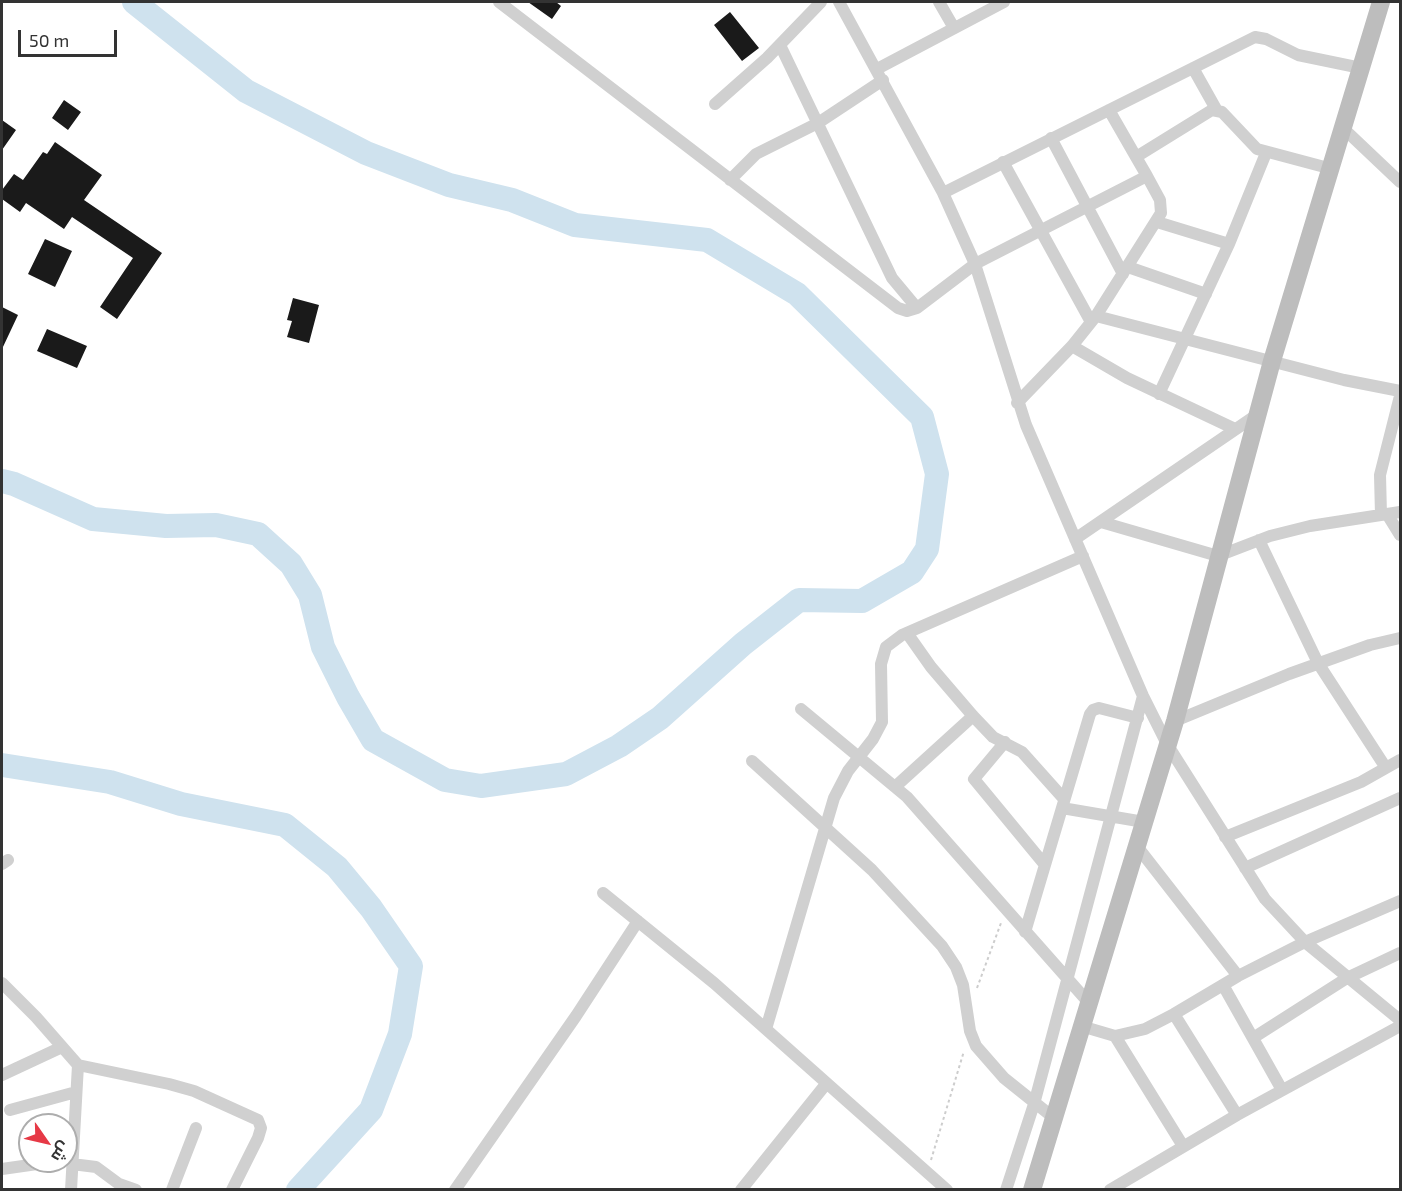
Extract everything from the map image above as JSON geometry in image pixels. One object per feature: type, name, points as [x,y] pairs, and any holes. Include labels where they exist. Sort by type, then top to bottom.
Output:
[{"type":"street","points":[[499,2],[898,308],[910,311],[917,308],[975,264],[1039,229],[1146,176]]},
{"type":"street","points":[[715,104],[780,45],[821,2]]},
{"type":"street","points":[[839,2],[884,80],[942,193],[975,264],[1017,404],[1143,696],[1167,744],[1265,899],[1305,942],[1401,1020]]},
{"type":"street","points":[[939,2],[954,28]]},
{"type":"street","points":[[877,69],[1004,2]]},
{"type":"street","points":[[1032,1190],[1175,721],[1272,361],[1381,2]]},
{"type":"street","points":[[942,193],[1255,37],[1298,55],[1361,68]]},
{"type":"street","points":[[780,45],[892,278],[917,308]]},
{"type":"street","points":[[1193,68],[1216,109],[1227,116],[1251,146],[1266,153],[1332,169]]},
{"type":"street","points":[[730,180],[756,154],[818,123],[884,80]]},
{"type":"street","points":[[1136,157],[1216,109]]},
{"type":"street","points":[[1017,404],[1072,346],[1093,319],[1157,222],[1162,207],[1109,110]]},
{"type":"street","points":[[1344,128],[1399,178]]},
{"type":"street","points":[[1052,138],[1087,205],[1126,270],[1206,294]]},
{"type":"street","points":[[1159,394],[1229,244],[1266,153]]},
{"type":"street","points":[[1003,162],[1039,229],[1093,319],[1185,339],[1401,393],[1380,475],[1384,515],[1401,535]]},
{"type":"street","points":[[1157,222],[1229,244]]},
{"type":"street","points":[[1072,346],[1159,394],[1235,429]]},
{"type":"street","points":[[1075,539],[1259,413]]},
{"type":"street","points":[[1101,522],[1218,556],[1259,540],[1310,526],[1401,512]]},
{"type":"street","points":[[1259,540],[1318,663],[1386,768]]},
{"type":"street","points":[[766,1029],[834,798],[848,771],[873,739],[882,722],[881,664],[884,653],[892,641],[1083,556]]},
{"type":"street","points":[[907,633],[973,716],[993,736],[1022,752],[1063,804],[1112,817],[1144,822]]},
{"type":"street","points":[[1175,721],[1318,663],[1370,645],[1401,639]]},
{"type":"street","points":[[1006,1190],[1034,1104],[1143,696]]},
{"type":"street","points":[[1025,932],[1093,710],[1099,708],[1138,718]]},
{"type":"street","points":[[801,709],[896,786],[935,825],[1025,932],[1089,1003]]},
{"type":"street","points":[[896,786],[973,716]]},
{"type":"street","points":[[1005,742],[974,779],[1045,866]]},
{"type":"street","points":[[752,760],[872,870],[942,945],[956,967],[963,985],[970,1031],[976,1046],[1034,1104],[1054,1118]]},
{"type":"street","points":[[1225,837],[1319,800],[1401,760]]},
{"type":"street","points":[[1245,868],[1401,798]]},
{"type":"street","points":[[1136,845],[1238,976]]},
{"type":"street","points":[[603,893],[766,1029],[947,1190]]},
{"type":"street","points":[[1081,1026],[1115,1036],[1144,1029],[1238,976],[1305,942],[1401,901]]},
{"type":"street","points":[[456,1190],[576,1016],[638,921]]},
{"type":"street","points":[[1252,1038],[1347,978],[1401,953]]},
{"type":"street","points":[[2,983],[78,1065],[132,1074],[194,1091],[258,1120],[261,1128],[258,1138],[232,1190]]},
{"type":"street","points":[[1222,985],[1282,1090]]},
{"type":"street","points":[[1174,1014],[1237,1115]]},
{"type":"street","points":[[1110,1190],[1237,1115],[1401,1026]]},
{"type":"street","points":[[1115,1036],[1183,1146]]},
{"type":"street","points":[[2,1075],[62,1047]]},
{"type":"street","points":[[74,1113],[78,1065]]},
{"type":"street","points":[[741,1190],[826,1084]]},
{"type":"street","points":[[10,1110],[76,1092]]},
{"type":"street","points":[[172,1190],[196,1128]]},
{"type":"street","points":[[78,1163],[96,1167],[113,1185],[136,1190]]},
{"type":"street","points":[[2,1169],[18,1167]]},
{"type":"street","points":[[70,1173],[70,1190]]},
{"type":"path","points":[[967,1014],[1006,909]]},
{"type":"path","points":[[927,1173],[970,1031]]},
{"type":"building","points":[[528,2],[556,2],[561,6],[552,19]]},
{"type":"building","points":[[730,12],[759,48],[742,61],[714,25]]},
{"type":"building","points":[[64,100],[81,112],[68,130],[52,118]]},
{"type":"building","points":[[2,120],[16,130],[2,150]]},
{"type":"building","points":[[55,142],[102,175],[84,200],[162,253],[117,319],[100,307],[133,258],[72,217],[64,229],[26,203],[20,212],[2,199],[2,190],[14,174],[23,180],[43,152],[47,154]]},
{"type":"building","points":[[45,239],[72,251],[55,287],[28,274]]},
{"type":"building","points":[[293,298],[319,305],[309,343],[287,337],[292,321],[287,320]]},
{"type":"building","points":[[2,307],[18,315],[2,349]]},
{"type":"building","points":[[47,329],[87,346],[77,368],[37,351]]},
{"type":"waterway","points":[[2,481],[14,484],[93,519],[166,526],[216,525],[258,534],[291,564],[310,595],[323,647],[373,740],[445,780],[481,786],[566,774],[619,746],[660,718],[743,644],[799,600],[862,601],[912,572],[927,549],[937,474],[922,417],[797,294],[707,240],[575,225],[512,200],[449,185],[366,153],[246,91],[134,2]]},
{"type":"waterway","points":[[2,765],[110,782],[181,804],[285,825],[337,867],[371,908],[411,966],[400,1034],[371,1110],[298,1190]]}]
